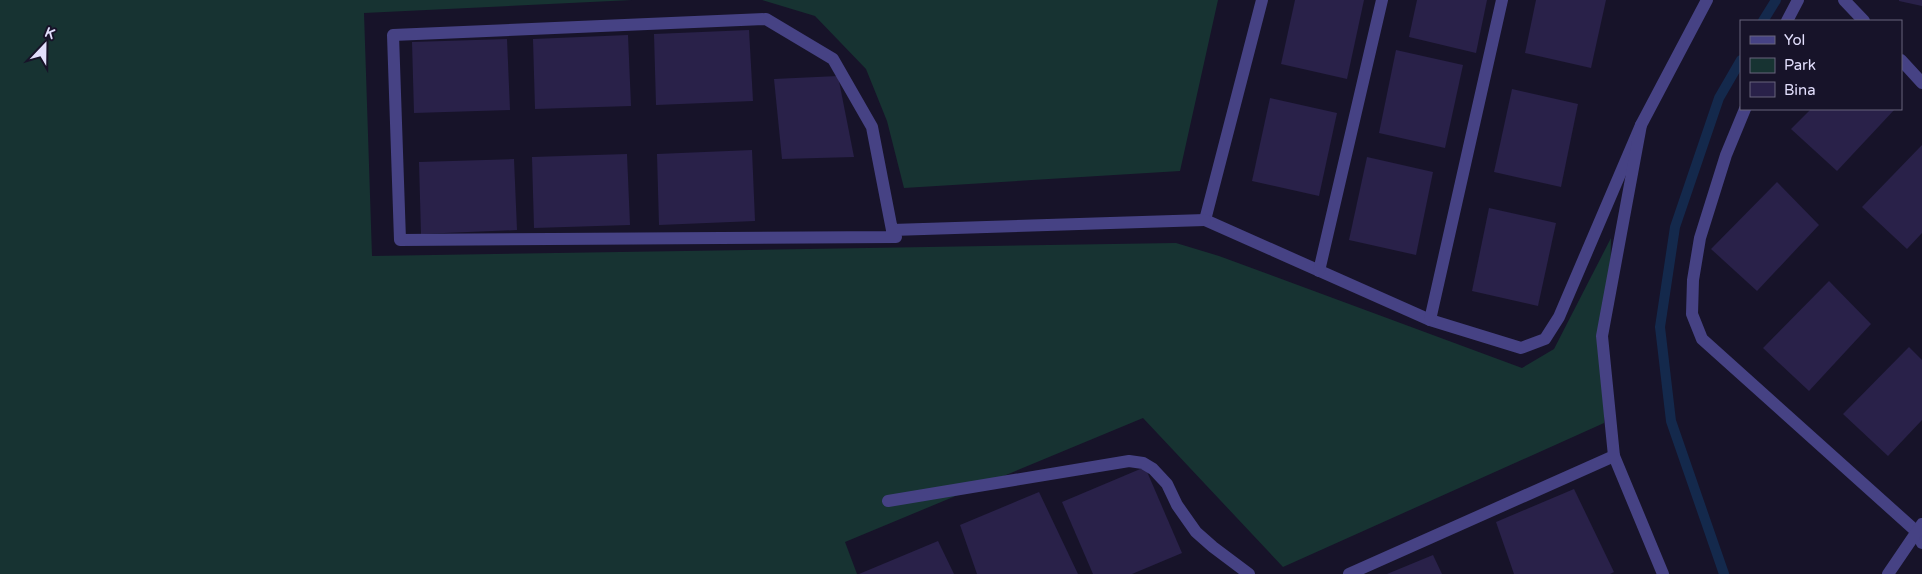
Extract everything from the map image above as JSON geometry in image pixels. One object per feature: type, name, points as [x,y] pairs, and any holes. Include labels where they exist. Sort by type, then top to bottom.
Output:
[{"type":"street","points":[[1205,220],[1262,0]]},
{"type":"street","points":[[1319,271],[1382,0]]},
{"type":"street","points":[[1430,320],[1502,0]]},
{"type":"street","points":[[894,233],[872,127],[834,59],[766,19],[394,35],[400,240],[894,233],[1205,220],[1430,320],[1521,348],[1545,338],[1559,317],[1641,125],[1707,0]]},
{"type":"street","points":[[1788,20],[1798,0]]},
{"type":"street","points":[[1844,0],[1863,20]]},
{"type":"street","points":[[1902,61],[1922,83]]},
{"type":"street","points":[[1745,110],[1726,155],[1700,238],[1694,280],[1692,314],[1702,340],[1920,533],[1888,574]]},
{"type":"street","points":[[1641,125],[1602,336],[1614,456],[1663,574]]},
{"type":"street","points":[[1349,574],[1614,456]]},
{"type":"street","points":[[888,501],[1129,462],[1143,463],[1153,468],[1167,484],[1177,505],[1196,532],[1249,574]]},
{"type":"green space","points":[[0,0],[632,0],[364,13],[372,256],[1176,243],[1219,256],[1522,368],[1554,349],[1611,238],[1604,423],[1283,567],[1143,418],[845,542],[857,574],[0,574]]},
{"type":"green space","points":[[762,0],[1218,0],[1180,171],[904,188],[887,121],[866,69],[815,16]]},
{"type":"building","points":[[1295,0],[1364,0],[1347,79],[1281,64]]},
{"type":"building","points":[[1417,0],[1487,0],[1476,53],[1409,37]]},
{"type":"building","points":[[1536,0],[1606,0],[1591,68],[1525,53]]},
{"type":"building","points":[[1922,0],[1922,6],[1899,1]]},
{"type":"building","points":[[749,30],[753,101],[656,105],[654,34]]},
{"type":"building","points":[[628,35],[631,106],[535,109],[533,39]]},
{"type":"building","points":[[507,39],[510,110],[414,113],[412,42]]},
{"type":"building","points":[[1396,50],[1463,65],[1445,148],[1379,133]]},
{"type":"building","points":[[838,76],[854,157],[782,159],[774,79]]},
{"type":"building","points":[[1512,89],[1578,104],[1561,187],[1494,172]]},
{"type":"building","points":[[1270,98],[1337,113],[1319,196],[1252,181]]},
{"type":"building","points":[[1810,110],[1894,110],[1837,171],[1791,129]]},
{"type":"building","points":[[1922,145],[1922,233],[1907,249],[1862,207]]},
{"type":"building","points":[[752,150],[755,221],[659,225],[657,154]]},
{"type":"building","points":[[627,154],[630,225],[534,228],[532,157]]},
{"type":"building","points":[[1367,157],[1433,172],[1416,255],[1349,240]]},
{"type":"building","points":[[514,159],[517,230],[421,234],[419,162]]},
{"type":"building","points":[[1777,182],[1819,225],[1757,291],[1711,249]]},
{"type":"building","points":[[1489,208],[1556,223],[1538,306],[1472,291]]},
{"type":"building","points":[[1829,281],[1871,324],[1809,391],[1763,348]]},
{"type":"building","points":[[1909,347],[1922,360],[1922,420],[1888,456],[1843,414]]},
{"type":"building","points":[[1145,467],[1182,553],[1132,574],[1093,574],[1062,502]]},
{"type":"building","points":[[1574,489],[1614,572],[1610,574],[1514,574],[1496,522]]},
{"type":"building","points":[[1039,492],[1078,574],[977,574],[960,525]]},
{"type":"building","points":[[938,541],[954,574],[859,574]]},
{"type":"building","points":[[1433,555],[1442,574],[1387,574]]},
{"type":"waterway","points":[[1764,20],[1776,0]]},
{"type":"waterway","points":[[1724,574],[1671,421],[1660,327],[1675,227],[1719,98],[1740,62]]}]
